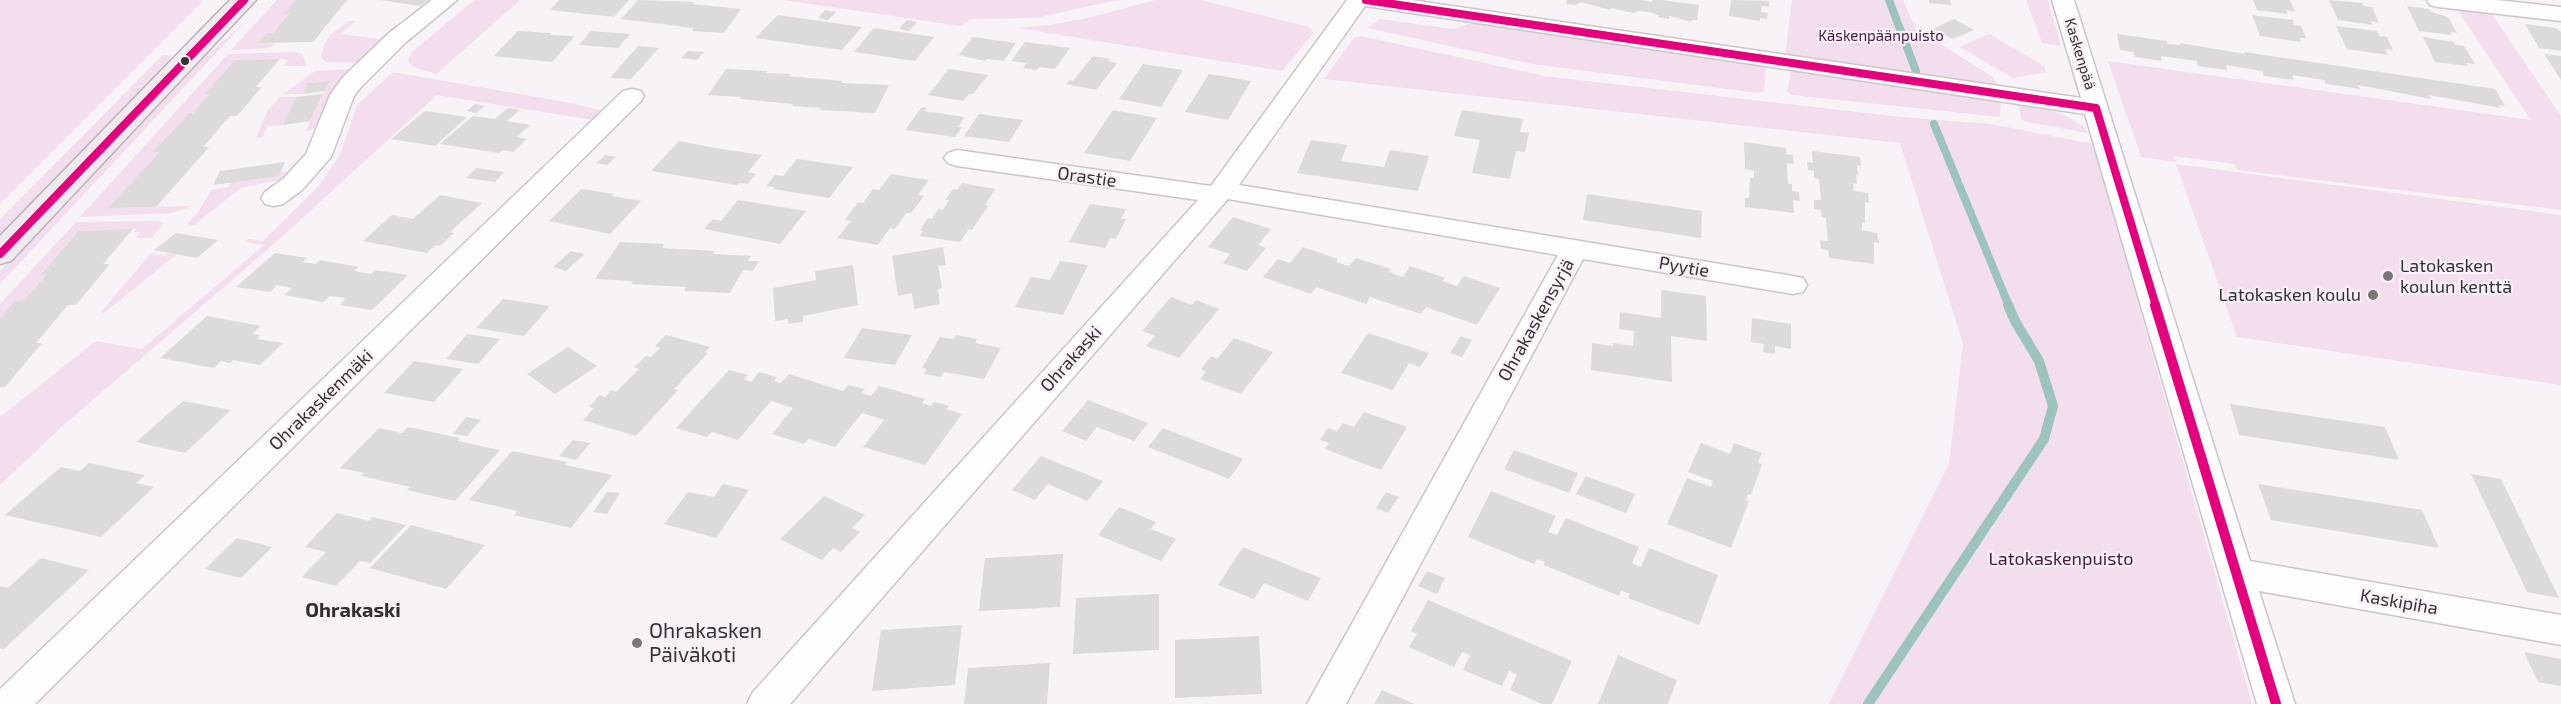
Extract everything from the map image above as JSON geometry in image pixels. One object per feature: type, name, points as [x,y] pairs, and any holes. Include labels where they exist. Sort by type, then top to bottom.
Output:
[{"type":"main road","points":[[0,254],[244,0]]},
{"type":"street","points":[[274,198],[293,184],[318,157],[342,95],[352,82],[397,38],[446,0]]},
{"type":"street","name":"Ohrakaski","points":[[766,704],[1220,193],[1358,0]]},
{"type":"street","points":[[1366,0],[2096,108]]},
{"type":"street","name":"Kaskenpää","points":[[2063,0],[2276,704]]},
{"type":"street","points":[[2438,0],[2561,14]]},
{"type":"street","name":"Ohrakaskenmäki","points":[[10,704],[632,96]]},
{"type":"street","name":"Orastie","points":[[957,158],[1220,193]]},
{"type":"street","name":"Ohrakaskensyrjä","points":[[1220,193],[1575,249],[1326,704]]},
{"type":"street","name":"Pyytie","points":[[1575,249],[1792,285]]},
{"type":"street","name":"Kaskipiha","points":[[2237,573],[2561,630]]},
{"type":"green space","points":[[0,0],[204,0],[0,204]]},
{"type":"green space","points":[[277,0],[296,0],[285,13],[290,13],[273,33],[267,33],[258,43],[275,43],[270,48],[231,50]]},
{"type":"green space","points":[[474,0],[520,0],[437,74],[413,67],[408,61],[411,53]]},
{"type":"green space","points":[[783,0],[1117,0],[1035,18],[971,19],[961,26]]},
{"type":"green space","points":[[1155,0],[1201,0],[1309,27],[1314,33],[1282,71],[1018,28],[1088,18]]},
{"type":"green space","name":"Käskenpäänpuisto","points":[[1792,0],[1903,0],[1916,29],[1993,77],[2000,89],[1785,56]]},
{"type":"green space","points":[[2026,0],[2048,0],[2061,46],[2042,43]]},
{"type":"green space","points":[[2455,6],[2490,11],[2561,116],[2561,210],[2237,170],[2234,164],[2174,156],[2176,162],[2141,157],[2108,61],[2531,120]]},
{"type":"green space","points":[[1380,19],[1453,29],[1472,23],[1760,64],[1766,67],[1764,91],[1758,93],[1532,64],[1368,28]]},
{"type":"green space","points":[[349,21],[356,21],[340,34],[379,39],[392,28],[402,29],[362,63],[325,62],[321,57],[323,47],[330,35]]},
{"type":"green space","points":[[245,22],[0,284],[0,271],[196,65]]},
{"type":"green space","points":[[1989,34],[2044,66],[2046,72],[2013,78],[1960,47]]},
{"type":"green space","name":"Latokaskenpuisto","points":[[1361,36],[1544,76],[1901,117],[1991,124],[2098,145],[2141,314],[2252,704],[1829,704],[1949,464],[1963,344],[1900,143],[1324,79],[1354,38]]},
{"type":"green space","points":[[296,52],[302,54],[305,66],[283,66],[288,61],[283,59],[235,60],[205,94],[210,94],[154,151],[160,152],[109,208],[190,206],[171,213],[80,217],[228,54]]},
{"type":"green space","points":[[163,55],[172,55],[161,75],[0,240],[0,219]]},
{"type":"green space","points":[[350,69],[329,100],[316,128],[305,132],[330,81],[308,83],[304,94],[283,94],[315,71]]},
{"type":"green space","points":[[393,72],[565,102],[608,112],[599,121],[437,95],[274,244],[66,423],[0,485],[0,417],[96,341],[142,349],[264,245],[245,242],[249,239],[263,241],[319,186],[340,155],[357,105]]},
{"type":"green space","points":[[1791,72],[2001,101],[2000,117],[1792,95],[1787,92]]},
{"type":"green space","points":[[280,97],[296,97],[283,125],[268,126],[262,137],[256,138],[268,110]]},
{"type":"green space","points":[[2019,105],[2050,110],[2064,115],[2083,126],[2088,133],[2027,122],[2021,119]]},
{"type":"green space","points":[[299,162],[284,179],[241,188],[194,225],[187,224],[198,213],[211,190],[228,187],[231,182],[279,176],[281,172],[290,171],[294,163]]},
{"type":"green space","name":"Latokasken koulun kenttä","points":[[2176,164],[2561,215],[2561,385],[2237,337]]},
{"type":"green space","points":[[160,221],[164,223],[151,238],[136,238],[140,232],[134,232],[136,229],[78,231],[41,273],[47,274],[24,300],[15,301],[0,318],[0,304],[76,222]]},
{"type":"green space","points":[[169,252],[177,254],[104,313],[101,312],[151,253],[165,256]]},
{"type":"building","points":[[296,0],[347,0],[313,42],[258,43],[267,33],[273,33],[290,13],[284,14]]},
{"type":"building","points":[[380,0],[429,0],[420,6]]},
{"type":"building","points":[[559,0],[629,0],[614,17],[550,10]]},
{"type":"building","points":[[638,0],[694,2],[693,4],[741,9],[724,33],[692,31],[694,28],[621,19]]},
{"type":"building","points":[[1567,0],[1652,2],[1652,0],[1661,0],[1699,5],[1697,20],[1691,22],[1670,16],[1669,19],[1658,17],[1650,12],[1633,13],[1611,8],[1610,10],[1581,2],[1576,5],[1566,4]]},
{"type":"building","points":[[1731,0],[1769,1],[1769,7],[1762,6],[1761,12],[1768,13],[1767,19],[1760,18],[1760,21],[1729,16]]},
{"type":"building","points":[[1929,0],[1950,0],[1951,5],[1929,3]]},
{"type":"building","points":[[2253,0],[2290,0],[2295,12],[2286,10],[2288,14],[2257,10]]},
{"type":"building","points":[[2329,0],[2362,3],[2364,6],[2372,7],[2379,23],[2371,21],[2373,25],[2338,20]]},
{"type":"building","points":[[2407,6],[2429,9],[2431,12],[2448,17],[2457,33],[2450,32],[2452,35],[2419,31]]},
{"type":"building","points":[[825,10],[836,12],[828,20],[818,18]]},
{"type":"building","points":[[778,15],[862,27],[842,50],[755,38]]},
{"type":"building","points":[[2252,15],[2293,20],[2294,25],[2301,26],[2306,38],[2300,38],[2301,42],[2260,36]]},
{"type":"building","points":[[1954,19],[1974,30],[1953,39],[1933,29]]},
{"type":"building","points":[[907,20],[917,22],[909,31],[899,29]]},
{"type":"building","points":[[2525,24],[2556,28],[2561,32],[2561,51],[2539,48]]},
{"type":"building","points":[[2336,26],[2377,31],[2379,36],[2387,37],[2393,50],[2385,49],[2388,55],[2347,49]]},
{"type":"building","points":[[874,28],[934,37],[915,61],[854,52]]},
{"type":"building","points":[[518,31],[575,36],[552,62],[494,56]]},
{"type":"building","points":[[591,31],[630,34],[618,48],[579,45]]},
{"type":"building","points":[[2117,34],[2167,41],[2167,44],[2180,45],[2180,43],[2495,89],[2505,106],[2499,105],[2501,108],[2429,95],[2431,99],[2358,85],[2360,89],[2326,84],[2324,80],[2292,75],[2294,80],[2264,76],[2262,71],[2226,65],[2227,70],[2198,66],[2197,61],[2161,56],[2162,61],[2135,57],[2134,52],[2120,50]]},
{"type":"building","points":[[973,37],[1016,43],[1004,61],[987,59],[985,61],[959,55]]},
{"type":"building","points":[[2423,37],[2464,46],[2475,64],[2466,63],[2468,66],[2435,62]]},
{"type":"building","points":[[1025,42],[1070,48],[1055,69],[1039,67],[1037,70],[1023,68],[1026,63],[1011,61]]},
{"type":"building","points":[[638,46],[659,48],[631,79],[610,78]]},
{"type":"building","points":[[688,51],[704,52],[697,60],[681,58]]},
{"type":"building","points":[[2544,54],[2561,56],[2561,80]]},
{"type":"building","points":[[1093,56],[1110,59],[1108,61],[1117,63],[1096,90],[1066,84],[1070,80],[1073,81]]},
{"type":"building","points":[[280,59],[256,87],[262,87],[237,116],[230,116],[203,147],[209,147],[156,207],[108,208],[160,152],[153,152],[210,94],[205,94],[235,60]]},
{"type":"building","points":[[1143,64],[1183,70],[1161,107],[1119,99]]},
{"type":"building","points":[[726,69],[767,71],[766,73],[791,74],[789,76],[842,81],[842,83],[889,85],[875,113],[820,110],[821,108],[792,106],[793,104],[740,99],[741,97],[708,95]]},
{"type":"building","points":[[949,69],[988,75],[973,94],[969,94],[963,101],[928,95]]},
{"type":"building","points":[[1209,74],[1251,81],[1228,120],[1185,112]]},
{"type":"building","points":[[330,81],[325,91],[304,94],[308,83]]},
{"type":"building","points":[[323,94],[310,121],[283,125],[296,97]]},
{"type":"building","points":[[475,104],[485,106],[476,113],[467,111]]},
{"type":"building","points":[[922,107],[927,108],[924,111],[965,117],[958,127],[962,127],[955,137],[905,130]]},
{"type":"building","points":[[508,108],[520,110],[507,121],[530,125],[517,137],[527,139],[513,152],[503,150],[499,153],[440,144],[473,116],[495,119]]},
{"type":"building","points":[[1113,110],[1157,118],[1130,161],[1084,153]]},
{"type":"building","points":[[1462,110],[1523,119],[1520,132],[1529,133],[1525,152],[1516,151],[1510,179],[1472,173],[1480,140],[1454,136]]},
{"type":"building","points":[[425,111],[467,117],[435,146],[391,139]]},
{"type":"building","points":[[979,114],[1023,120],[1009,142],[964,136]]},
{"type":"building","points":[[1311,140],[1347,145],[1341,161],[1384,167],[1390,150],[1429,156],[1418,191],[1297,173]]},
{"type":"building","points":[[679,141],[762,155],[748,172],[756,174],[748,184],[739,183],[737,185],[651,171]]},
{"type":"building","points":[[1744,142],[1786,148],[1786,154],[1793,155],[1794,164],[1787,163],[1788,184],[1792,184],[1792,191],[1799,192],[1800,201],[1793,200],[1794,213],[1745,207],[1745,198],[1749,198],[1750,178],[1754,178],[1754,171],[1745,169]]},
{"type":"building","points":[[1812,151],[1860,157],[1861,166],[1857,165],[1858,176],[1856,175],[1857,184],[1853,183],[1854,191],[1868,193],[1869,203],[1865,202],[1865,223],[1862,222],[1862,230],[1877,233],[1879,243],[1874,242],[1874,264],[1829,258],[1828,250],[1821,249],[1820,240],[1828,241],[1826,218],[1822,217],[1821,210],[1814,209],[1814,200],[1821,200],[1819,179],[1814,178],[1814,171],[1808,170],[1807,162],[1813,163]]},
{"type":"building","points":[[605,155],[616,157],[607,165],[596,163]]},
{"type":"building","points":[[797,159],[853,167],[829,198],[766,186],[775,175],[783,176]]},
{"type":"building","points":[[285,162],[279,176],[213,185],[220,171]]},
{"type":"building","points":[[476,168],[504,172],[495,182],[466,178]]},
{"type":"building","points":[[891,174],[929,180],[918,195],[924,196],[911,213],[906,213],[895,229],[890,228],[878,245],[837,238],[851,221],[845,220],[858,202],[863,203],[873,189],[879,190]]},
{"type":"building","points":[[962,183],[995,189],[985,205],[988,206],[972,230],[969,229],[960,242],[920,236],[923,231],[920,230],[928,218],[932,219],[938,209],[943,210],[949,200],[945,200],[953,189],[957,190]]},
{"type":"building","points":[[581,189],[641,201],[610,234],[549,221]]},
{"type":"building","points":[[1587,194],[1702,211],[1701,238],[1583,220]]},
{"type":"building","points":[[440,195],[482,203],[450,232],[454,233],[440,246],[436,245],[427,253],[363,241],[392,215],[413,219]]},
{"type":"building","points":[[738,200],[806,211],[780,244],[704,229],[713,219],[721,221]]},
{"type":"building","points":[[1090,204],[1126,209],[1121,219],[1126,219],[1116,239],[1110,238],[1105,248],[1069,242]]},
{"type":"building","points":[[1233,217],[1271,229],[1258,245],[1266,248],[1247,271],[1223,263],[1230,254],[1208,247]]},
{"type":"building","points":[[133,229],[103,264],[110,264],[76,305],[68,305],[36,343],[42,343],[5,387],[0,387],[0,318],[15,301],[24,300],[47,274],[41,274],[78,231]]},
{"type":"building","points":[[176,233],[218,240],[197,258],[154,250]]},
{"type":"building","points":[[620,242],[664,244],[662,248],[715,251],[713,254],[751,256],[748,261],[759,261],[753,271],[743,270],[730,293],[684,291],[686,287],[631,284],[633,281],[595,279]]},
{"type":"building","points":[[943,247],[946,265],[938,266],[942,288],[938,289],[940,304],[914,309],[912,293],[898,296],[892,256]]},
{"type":"building","points":[[1303,247],[1338,259],[1336,262],[1349,266],[1356,258],[1391,269],[1389,272],[1403,277],[1410,266],[1445,278],[1442,281],[1457,286],[1464,276],[1500,288],[1477,325],[1426,307],[1421,314],[1370,297],[1366,304],[1316,287],[1311,294],[1263,277],[1278,259],[1290,263]]},
{"type":"building","points":[[571,251],[585,254],[566,271],[553,267]]},
{"type":"building","points":[[275,253],[307,258],[302,262],[316,264],[320,260],[359,267],[354,271],[371,274],[375,270],[408,275],[372,310],[340,305],[346,298],[330,296],[323,302],[284,295],[292,288],[277,285],[270,292],[236,287]]},
{"type":"building","points":[[1060,261],[1088,265],[1063,315],[1015,307],[1031,277],[1050,280]]},
{"type":"building","points":[[853,265],[858,305],[803,316],[803,322],[788,324],[788,319],[775,321],[773,288],[816,280],[815,271]]},
{"type":"building","points":[[1661,290],[1706,296],[1707,341],[1671,336],[1672,382],[1591,370],[1592,343],[1633,346],[1634,331],[1619,329],[1620,312],[1661,318]]},
{"type":"building","points":[[1171,297],[1192,305],[1196,300],[1219,309],[1179,358],[1146,346],[1155,336],[1142,331]]},
{"type":"building","points":[[503,299],[550,306],[524,336],[476,328]]},
{"type":"building","points":[[207,316],[261,326],[252,334],[260,335],[257,339],[283,343],[260,365],[233,360],[230,363],[221,361],[214,368],[160,358]]},
{"type":"building","points":[[1752,318],[1791,324],[1791,349],[1775,346],[1775,354],[1763,352],[1764,344],[1751,342]]},
{"type":"building","points":[[862,328],[912,335],[895,365],[844,358]]},
{"type":"building","points":[[1368,333],[1429,353],[1420,367],[1409,363],[1393,390],[1341,373]]},
{"type":"building","points":[[467,334],[500,339],[478,364],[446,359]]},
{"type":"building","points":[[666,335],[710,347],[705,352],[708,353],[674,389],[678,390],[636,436],[583,420],[594,408],[589,407],[600,395],[605,397],[611,390],[616,392],[639,369],[634,367],[646,356],[651,357],[660,348],[655,346]]},
{"type":"building","points":[[956,335],[977,339],[975,343],[1001,348],[984,379],[944,372],[941,377],[924,374],[927,369],[922,368],[940,337],[953,339]]},
{"type":"building","points":[[1461,336],[1472,340],[1462,357],[1450,353]]},
{"type":"building","points":[[1234,338],[1273,352],[1241,394],[1200,379],[1206,372],[1201,369],[1211,356],[1217,359]]},
{"type":"building","points":[[568,347],[597,366],[555,394],[527,374]]},
{"type":"building","points":[[414,361],[463,369],[434,402],[384,393]]},
{"type":"building","points":[[729,370],[748,375],[744,379],[751,382],[759,372],[777,377],[774,381],[781,383],[789,374],[843,391],[848,385],[865,389],[861,393],[871,396],[879,386],[925,399],[922,403],[931,406],[934,402],[949,406],[946,409],[962,414],[925,465],[863,447],[884,420],[862,413],[835,447],[809,439],[804,444],[772,434],[793,408],[771,401],[738,440],[712,432],[707,437],[676,428]]},
{"type":"building","points":[[1088,400],[1148,423],[1134,441],[1097,427],[1086,441],[1062,431]]},
{"type":"building","points":[[183,401],[231,410],[185,453],[136,442]]},
{"type":"building","points":[[2230,404],[2385,427],[2399,460],[2239,435]]},
{"type":"building","points":[[1364,412],[1407,427],[1381,470],[1325,449],[1329,443],[1320,440],[1328,428],[1337,431],[1343,423],[1354,427]]},
{"type":"building","points":[[466,417],[481,420],[467,436],[453,434]]},
{"type":"building","points":[[408,427],[460,438],[457,441],[500,450],[455,501],[407,490],[410,487],[361,476],[364,473],[340,468],[379,428],[402,433]]},
{"type":"building","points":[[1163,428],[1243,459],[1229,479],[1148,447]]},
{"type":"building","points":[[573,440],[590,443],[576,460],[559,456]]},
{"type":"building","points":[[1701,443],[1730,454],[1734,443],[1762,453],[1758,463],[1762,464],[1751,495],[1748,494],[1746,500],[1749,501],[1731,548],[1667,524],[1687,478],[1711,487],[1713,481],[1688,472]]},
{"type":"building","points":[[1514,450],[1578,473],[1569,493],[1504,469]]},
{"type":"building","points":[[512,451],[567,462],[565,465],[612,475],[571,528],[514,515],[518,511],[469,500]]},
{"type":"building","points":[[1041,456],[1103,481],[1087,501],[1048,484],[1035,500],[1012,490]]},
{"type":"building","points":[[89,463],[145,475],[136,483],[154,487],[101,537],[5,515],[61,467],[80,471]]},
{"type":"building","points":[[2471,474],[2501,479],[2559,598],[2527,592]]},
{"type":"building","points":[[1586,476],[1635,494],[1626,513],[1576,494]]},
{"type":"building","points":[[723,484],[749,490],[716,538],[664,524],[688,492],[714,497]]},
{"type":"building","points":[[2258,484],[2422,510],[2439,548],[2271,520]]},
{"type":"building","points":[[1491,491],[1556,516],[1548,532],[1557,535],[1566,518],[1639,547],[1632,563],[1641,567],[1649,548],[1718,575],[1699,625],[1628,598],[1630,594],[1621,590],[1619,596],[1544,565],[1545,562],[1537,559],[1534,564],[1468,537]]},
{"type":"building","points":[[607,492],[620,493],[607,514],[593,512]]},
{"type":"building","points":[[1386,492],[1399,497],[1388,513],[1376,508]]},
{"type":"building","points":[[824,496],[865,515],[852,528],[860,532],[841,552],[833,548],[822,560],[780,539]]},
{"type":"building","points":[[1119,507],[1156,522],[1151,529],[1176,539],[1161,561],[1098,535]]},
{"type":"building","points":[[337,513],[369,521],[373,517],[406,525],[370,563],[360,561],[336,586],[302,577],[326,552],[305,547]]},
{"type":"building","points":[[411,525],[485,545],[446,589],[370,568]]},
{"type":"building","points":[[237,538],[272,547],[241,578],[205,569]]},
{"type":"building","points":[[1243,547],[1321,578],[1308,601],[1264,583],[1254,599],[1218,585]]},
{"type":"building","points":[[1063,554],[1060,607],[979,611],[985,558]]},
{"type":"building","points":[[41,558],[89,570],[4,649],[0,648],[0,586],[8,588]]},
{"type":"building","points":[[1427,571],[1445,578],[1437,594],[1418,586]]},
{"type":"building","points":[[1159,594],[1159,650],[1073,654],[1076,598]]},
{"type":"building","points":[[1428,600],[1572,661],[1552,704],[1542,704],[1510,690],[1517,675],[1509,671],[1502,686],[1463,670],[1470,655],[1462,652],[1454,667],[1409,647],[1417,634],[1411,631]]},
{"type":"building","points":[[962,625],[955,685],[872,691],[881,630]]},
{"type":"building","points":[[1259,636],[1262,694],[1175,698],[1175,640]]},
{"type":"building","points":[[2524,652],[2561,659],[2561,686],[2538,682]]},
{"type":"building","points":[[1618,655],[1677,680],[1668,704],[1598,704]]},
{"type":"building","points":[[1050,663],[1047,704],[964,704],[968,668]]},
{"type":"building","points":[[1382,690],[1415,704],[1374,704]]},
{"type":"waterway","points":[[1889,0],[1916,71]]},
{"type":"waterway","points":[[1934,124],[2009,306]]},
{"type":"waterway","points":[[1868,704],[2044,439],[2053,406],[2039,361],[2008,305]]},
{"type":"transit line","points":[[0,254],[244,0]]},
{"type":"transit line","points":[[1366,0],[2096,108]]},
{"type":"transit line","points":[[2096,108],[2276,704]]},
{"type":"place","name":"Latokasken koulun kenttä","points":[[2388,276]]},
{"type":"place","name":"Latokasken koulu","points":[[2373,295]]},
{"type":"place","name":"Ohrakasken Päiväkoti","points":[[637,643]]},
{"type":"district","name":"Ohrakaski","points":[[353,610]]}]
